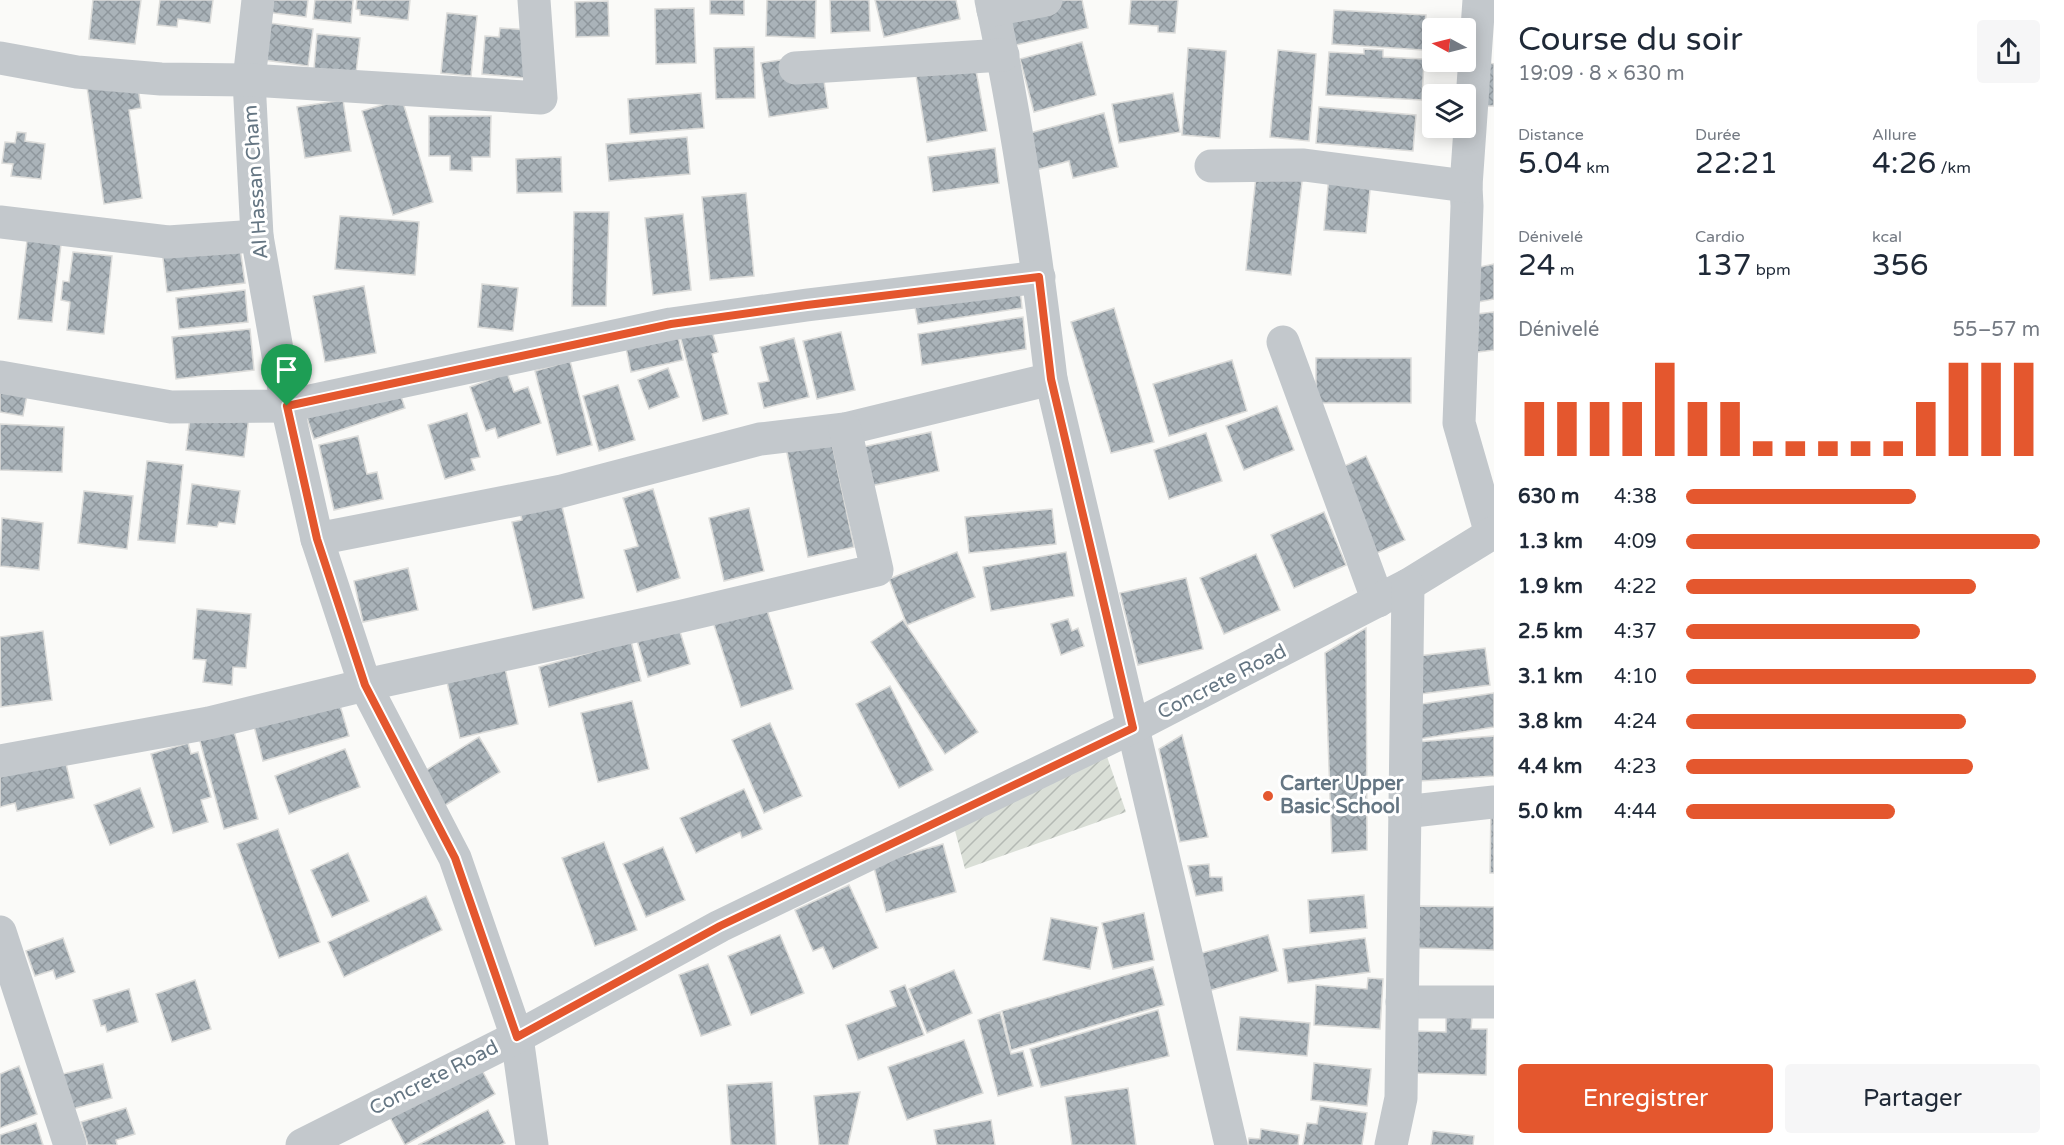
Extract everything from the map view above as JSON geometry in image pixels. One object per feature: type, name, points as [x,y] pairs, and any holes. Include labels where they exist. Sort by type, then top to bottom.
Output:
[{"type":"street","name":"Al Hassan Cham","points":[[258,0],[249,80],[257,236],[287,406],[317,539],[365,685],[455,858],[517,1037],[532,1145]]},
{"type":"street","points":[[0,58],[77,72],[161,79],[249,80],[541,98],[534,0]]},
{"type":"street","points":[[1046,0],[992,5],[1003,55],[1039,277],[1051,379],[1232,1145]]},
{"type":"street","points":[[1479,0],[1466,186],[1467,217],[1459,423],[1492,533]]},
{"type":"street","points":[[795,68],[1003,55]]},
{"type":"street","points":[[1211,166],[1304,165],[1466,186]]},
{"type":"street","points":[[0,222],[168,242],[257,236]]},
{"type":"street","points":[[0,376],[171,407],[287,406],[671,324],[1039,277]]},
{"type":"street","points":[[1283,342],[1378,601]]},
{"type":"street","points":[[317,539],[562,491],[760,439],[845,429],[1051,379]]},
{"type":"street","points":[[0,761],[209,723],[365,685],[877,570],[845,429]]},
{"type":"street","name":"Concrete Road","points":[[302,1145],[517,1037],[720,926],[1133,728],[1408,585],[1492,533]]},
{"type":"street","points":[[1391,1145],[1401,1098],[1408,585]]},
{"type":"street","points":[[1404,812],[1494,802]]},
{"type":"street","points":[[0,932],[70,1145]]},
{"type":"street","points":[[1402,1002],[1494,1002]]},
{"type":"shaded area","points":[[1102,742],[1126,812],[965,869],[952,819]]},
{"type":"building","points":[[93,0],[141,0],[135,44],[89,39]]},
{"type":"building","points":[[160,0],[213,0],[210,23],[178,19],[177,27],[157,25]]},
{"type":"building","points":[[267,0],[308,0],[306,17],[266,12]]},
{"type":"building","points":[[315,0],[353,0],[351,23],[313,19]]},
{"type":"building","points":[[357,0],[410,0],[408,20],[360,15],[360,10],[356,9]]},
{"type":"building","points":[[710,0],[744,0],[744,15],[710,14]]},
{"type":"building","points":[[767,0],[816,0],[815,38],[766,36]]},
{"type":"building","points":[[830,0],[869,0],[870,31],[831,33]]},
{"type":"building","points":[[875,0],[956,0],[960,19],[884,37]]},
{"type":"building","points":[[1043,0],[1082,0],[1088,28],[1012,46],[1003,9]]},
{"type":"building","points":[[1131,0],[1178,0],[1175,33],[1158,32],[1158,26],[1129,24]]},
{"type":"building","points":[[608,1],[609,36],[576,37],[575,2]]},
{"type":"building","points":[[694,8],[696,63],[656,64],[655,9]]},
{"type":"building","points":[[1334,10],[1426,15],[1426,18],[1422,18],[1422,50],[1332,44]]},
{"type":"building","points":[[447,13],[477,16],[471,76],[441,73]]},
{"type":"building","points":[[262,22],[313,29],[308,66],[257,59]]},
{"type":"building","points":[[500,28],[530,30],[527,78],[482,74],[485,36],[499,37]]},
{"type":"building","points":[[317,34],[360,38],[356,73],[314,69]]},
{"type":"building","points":[[1082,42],[1096,95],[1034,112],[1020,59]]},
{"type":"building","points":[[754,47],[755,98],[716,99],[714,48]]},
{"type":"building","points":[[1188,48],[1226,51],[1220,138],[1182,135]]},
{"type":"building","points":[[1364,49],[1383,50],[1383,57],[1422,59],[1422,100],[1326,95],[1329,52],[1364,54]]},
{"type":"building","points":[[1278,50],[1316,54],[1309,141],[1270,137]]},
{"type":"building","points":[[820,54],[828,108],[769,117],[761,63]]},
{"type":"building","points":[[1489,63],[1494,64],[1494,106],[1486,106]]},
{"type":"building","points":[[975,65],[987,131],[927,142],[916,75]]},
{"type":"building","points":[[137,80],[141,108],[129,110],[142,198],[104,204],[87,87]]},
{"type":"building","points":[[701,93],[704,128],[630,134],[628,99]]},
{"type":"building","points":[[1173,93],[1180,132],[1119,143],[1112,104]]},
{"type":"building","points":[[402,99],[433,202],[393,215],[362,111]]},
{"type":"building","points":[[343,100],[351,151],[305,158],[297,107]]},
{"type":"building","points":[[1319,107],[1416,115],[1413,151],[1316,143]]},
{"type":"building","points":[[1104,113],[1118,167],[1073,178],[1069,161],[1036,170],[1026,134]]},
{"type":"building","points":[[429,116],[491,116],[490,157],[472,157],[472,171],[450,170],[450,156],[429,156]]},
{"type":"building","points":[[17,132],[26,133],[25,141],[45,144],[41,179],[11,176],[13,164],[2,163],[5,142],[15,143]]},
{"type":"building","points":[[687,137],[690,174],[609,181],[606,144]]},
{"type":"building","points":[[995,148],[999,183],[933,192],[928,157]]},
{"type":"building","points":[[561,157],[562,192],[517,193],[516,159]]},
{"type":"building","points":[[1330,164],[1372,168],[1366,233],[1324,230]]},
{"type":"building","points":[[1257,167],[1303,173],[1291,275],[1246,270]]},
{"type":"building","points":[[746,193],[754,276],[710,280],[702,197]]},
{"type":"building","points":[[574,212],[609,212],[606,306],[572,306]]},
{"type":"building","points":[[683,214],[691,290],[653,295],[645,218]]},
{"type":"building","points":[[340,216],[419,222],[415,275],[335,269]]},
{"type":"building","points":[[28,232],[62,236],[52,322],[18,319]]},
{"type":"building","points":[[239,241],[245,283],[167,292],[162,250]]},
{"type":"building","points":[[73,252],[112,256],[104,334],[67,330],[70,302],[61,300],[63,281],[69,282]]},
{"type":"building","points":[[1494,264],[1494,299],[1457,306],[1451,273]]},
{"type":"building","points":[[1018,271],[1022,308],[918,324],[911,285]]},
{"type":"building","points":[[482,284],[518,288],[513,331],[478,327]]},
{"type":"building","points":[[364,286],[376,353],[325,362],[313,296]]},
{"type":"building","points":[[245,290],[248,322],[179,329],[176,298]]},
{"type":"building","points":[[1114,308],[1154,442],[1111,453],[1071,322]]},
{"type":"building","points":[[1494,312],[1494,350],[1455,355],[1450,317]]},
{"type":"building","points":[[1023,317],[1026,349],[922,365],[918,334]]},
{"type":"building","points":[[710,324],[718,352],[712,354],[728,414],[703,421],[679,332]]},
{"type":"building","points":[[676,326],[683,360],[631,372],[624,338]]},
{"type":"building","points":[[250,329],[254,370],[176,379],[172,337]]},
{"type":"building","points":[[841,332],[855,390],[817,399],[803,341]]},
{"type":"building","points":[[794,338],[809,397],[764,408],[758,383],[769,381],[760,347]]},
{"type":"building","points":[[1316,358],[1411,358],[1411,403],[1316,403]]},
{"type":"building","points":[[1232,360],[1247,411],[1169,436],[1153,384]]},
{"type":"building","points":[[570,361],[592,445],[557,455],[535,371]]},
{"type":"building","points":[[0,368],[31,374],[23,416],[0,412]]},
{"type":"building","points":[[668,368],[679,397],[649,409],[638,380]]},
{"type":"building","points":[[393,373],[405,408],[314,439],[302,403]]},
{"type":"building","points":[[507,373],[514,392],[528,387],[541,423],[498,438],[495,428],[486,431],[470,387]]},
{"type":"building","points":[[618,385],[635,440],[599,451],[583,396]]},
{"type":"building","points":[[1277,406],[1294,450],[1244,470],[1226,426]]},
{"type":"building","points":[[191,409],[249,416],[244,457],[186,450]]},
{"type":"building","points":[[467,413],[480,457],[471,459],[475,470],[445,479],[428,425]]},
{"type":"building","points":[[0,424],[64,427],[62,472],[0,470]]},
{"type":"building","points":[[931,432],[939,471],[866,487],[858,448]]},
{"type":"building","points":[[1206,433],[1222,481],[1169,499],[1154,450]]},
{"type":"building","points":[[830,434],[854,547],[808,557],[785,443]]},
{"type":"building","points":[[358,436],[367,474],[377,472],[383,499],[334,510],[319,445]]},
{"type":"building","points":[[1366,456],[1405,540],[1362,560],[1323,476]]},
{"type":"building","points":[[147,461],[183,465],[175,543],[138,540]]},
{"type":"building","points":[[192,484],[240,491],[235,524],[219,522],[217,527],[187,524]]},
{"type":"building","points":[[653,489],[680,578],[637,592],[624,550],[638,546],[623,498]]},
{"type":"building","points":[[84,491],[133,496],[127,549],[78,543]]},
{"type":"building","points":[[560,498],[584,598],[533,610],[512,522],[522,520],[519,508]]},
{"type":"building","points":[[749,508],[764,571],[724,581],[709,518]]},
{"type":"building","points":[[1052,509],[1056,544],[969,553],[965,517]]},
{"type":"building","points":[[1324,512],[1346,565],[1294,588],[1271,535]]},
{"type":"building","points":[[2,518],[43,523],[39,570],[0,566]]},
{"type":"building","points":[[957,552],[975,597],[907,625],[889,579]]},
{"type":"building","points":[[1066,552],[1074,596],[991,611],[983,567]]},
{"type":"building","points":[[1256,554],[1280,610],[1224,634],[1200,578]]},
{"type":"building","points":[[408,568],[418,610],[363,622],[354,581]]},
{"type":"building","points":[[1186,578],[1203,649],[1138,665],[1120,593]]},
{"type":"building","points":[[764,601],[793,689],[741,707],[712,619]]},
{"type":"building","points":[[197,609],[251,614],[246,668],[233,667],[232,685],[203,682],[206,660],[193,659]]},
{"type":"building","points":[[1068,619],[1072,631],[1078,628],[1084,646],[1061,655],[1051,624]]},
{"type":"building","points":[[903,620],[978,732],[945,754],[871,642]]},
{"type":"building","points":[[677,622],[690,664],[648,677],[635,634]]},
{"type":"building","name":"Carter Upper Basic School","points":[[1366,628],[1367,850],[1332,853],[1325,653]]},
{"type":"building","points":[[43,631],[52,700],[1,707],[0,637]]},
{"type":"building","points":[[631,641],[641,681],[549,707],[539,667]]},
{"type":"building","points":[[1485,648],[1490,685],[1397,697],[1392,659]]},
{"type":"building","points":[[504,664],[518,724],[460,738],[446,678]]},
{"type":"building","points":[[890,686],[933,770],[899,788],[856,704]]},
{"type":"building","points":[[1494,693],[1494,727],[1419,739],[1395,708]]},
{"type":"building","points":[[632,701],[649,769],[598,782],[581,713]]},
{"type":"building","points":[[339,702],[349,736],[263,761],[254,726]]},
{"type":"building","points":[[770,723],[802,796],[764,813],[732,740]]},
{"type":"building","points":[[232,724],[258,819],[224,829],[198,734]]},
{"type":"building","points":[[1182,735],[1208,837],[1180,842],[1159,749]]},
{"type":"building","points":[[1494,736],[1494,776],[1405,782],[1402,743]]},
{"type":"building","points":[[479,737],[500,772],[444,806],[423,772]]},
{"type":"building","points":[[188,743],[191,754],[198,752],[211,797],[201,800],[208,822],[173,833],[151,754]]},
{"type":"building","points":[[345,749],[360,787],[289,814],[275,776]]},
{"type":"building","points":[[64,755],[74,798],[17,811],[15,803],[0,807],[0,762]]},
{"type":"building","points":[[140,788],[154,827],[110,845],[94,805]]},
{"type":"building","points":[[744,789],[762,829],[742,838],[740,832],[696,853],[680,818]]},
{"type":"building","points":[[1491,806],[1494,806],[1494,873],[1490,873]]},
{"type":"building","points":[[278,829],[320,942],[279,958],[237,844]]},
{"type":"building","points":[[604,842],[637,930],[595,946],[562,858]]},
{"type":"building","points":[[943,844],[956,892],[886,912],[873,864]]},
{"type":"building","points":[[663,847],[685,900],[646,917],[623,864]]},
{"type":"building","points":[[348,853],[369,901],[332,917],[311,870]]},
{"type":"building","points":[[1209,864],[1210,877],[1222,877],[1223,891],[1196,896],[1188,866]]},
{"type":"building","points":[[849,885],[878,948],[833,969],[823,947],[813,951],[795,910]]},
{"type":"building","points":[[1364,895],[1367,928],[1310,933],[1308,900]]},
{"type":"building","points":[[426,896],[442,930],[344,977],[328,942]]},
{"type":"building","points":[[1419,906],[1494,907],[1494,950],[1418,948]]},
{"type":"building","points":[[1144,913],[1154,960],[1113,969],[1102,923]]},
{"type":"building","points":[[1051,918],[1098,927],[1090,969],[1043,960]]},
{"type":"building","points":[[780,935],[804,993],[751,1015],[728,956]]},
{"type":"building","points":[[1268,935],[1278,971],[1208,991],[1198,954]]},
{"type":"building","points":[[63,938],[75,972],[56,979],[53,970],[35,976],[26,951]]},
{"type":"building","points":[[1365,938],[1370,972],[1288,983],[1283,949]]},
{"type":"building","points":[[708,964],[731,1025],[701,1036],[679,975]]},
{"type":"building","points":[[1153,967],[1164,1005],[1011,1050],[1002,1011]]},
{"type":"building","points":[[954,970],[972,1013],[927,1033],[909,989]]},
{"type":"building","points":[[1368,978],[1383,979],[1380,1029],[1314,1025],[1316,985],[1367,989]]},
{"type":"building","points":[[195,980],[211,1029],[172,1042],[156,994]]},
{"type":"building","points":[[905,985],[924,1035],[858,1060],[846,1025],[896,1006],[890,991]]},
{"type":"building","points":[[129,989],[138,1022],[107,1032],[105,1025],[101,1026],[93,1000]]},
{"type":"building","points":[[1158,1010],[1169,1056],[1041,1087],[1030,1049]]},
{"type":"building","points":[[1000,1012],[1011,1054],[1023,1051],[1033,1086],[998,1096],[978,1020]]},
{"type":"building","points":[[1446,1016],[1472,1017],[1471,1029],[1487,1029],[1486,1075],[1412,1073],[1413,1031],[1446,1032]]},
{"type":"building","points":[[1240,1017],[1310,1023],[1307,1056],[1237,1050]]},
{"type":"building","points":[[964,1040],[983,1093],[907,1120],[888,1067]]},
{"type":"building","points":[[477,1061],[495,1094],[405,1145],[387,1112]]},
{"type":"building","points":[[1314,1063],[1371,1069],[1367,1106],[1311,1100]]},
{"type":"building","points":[[103,1064],[112,1098],[69,1110],[59,1075]]},
{"type":"building","points":[[19,1066],[37,1114],[0,1128],[0,1074]]},
{"type":"building","points":[[772,1082],[776,1145],[731,1145],[727,1085]]},
{"type":"building","points":[[1128,1088],[1136,1145],[1072,1145],[1065,1097]]},
{"type":"building","points":[[860,1092],[848,1145],[819,1145],[814,1096]]},
{"type":"building","points":[[1320,1106],[1367,1113],[1362,1145],[1303,1145],[1307,1123],[1317,1124]]},
{"type":"building","points":[[126,1108],[135,1134],[116,1140],[117,1145],[88,1145],[81,1122]]},
{"type":"building","points":[[488,1110],[505,1143],[500,1145],[418,1145]]},
{"type":"building","points":[[991,1120],[995,1145],[937,1145],[934,1130]]},
{"type":"building","points":[[36,1123],[43,1145],[0,1145],[0,1135]]},
{"type":"building","points":[[1261,1129],[1299,1135],[1298,1145],[1248,1145],[1249,1138],[1260,1139]]},
{"type":"building","points":[[1433,1131],[1474,1136],[1473,1145],[1431,1145]]},
{"type":"place","name":"Carter Upper Basic School","points":[[1268,796]]},
{"type":"route","points":[[1039,277],[1051,379],[1133,728],[720,926],[517,1037],[455,858],[365,685],[317,539],[287,406],[671,324],[1039,277]]}]
